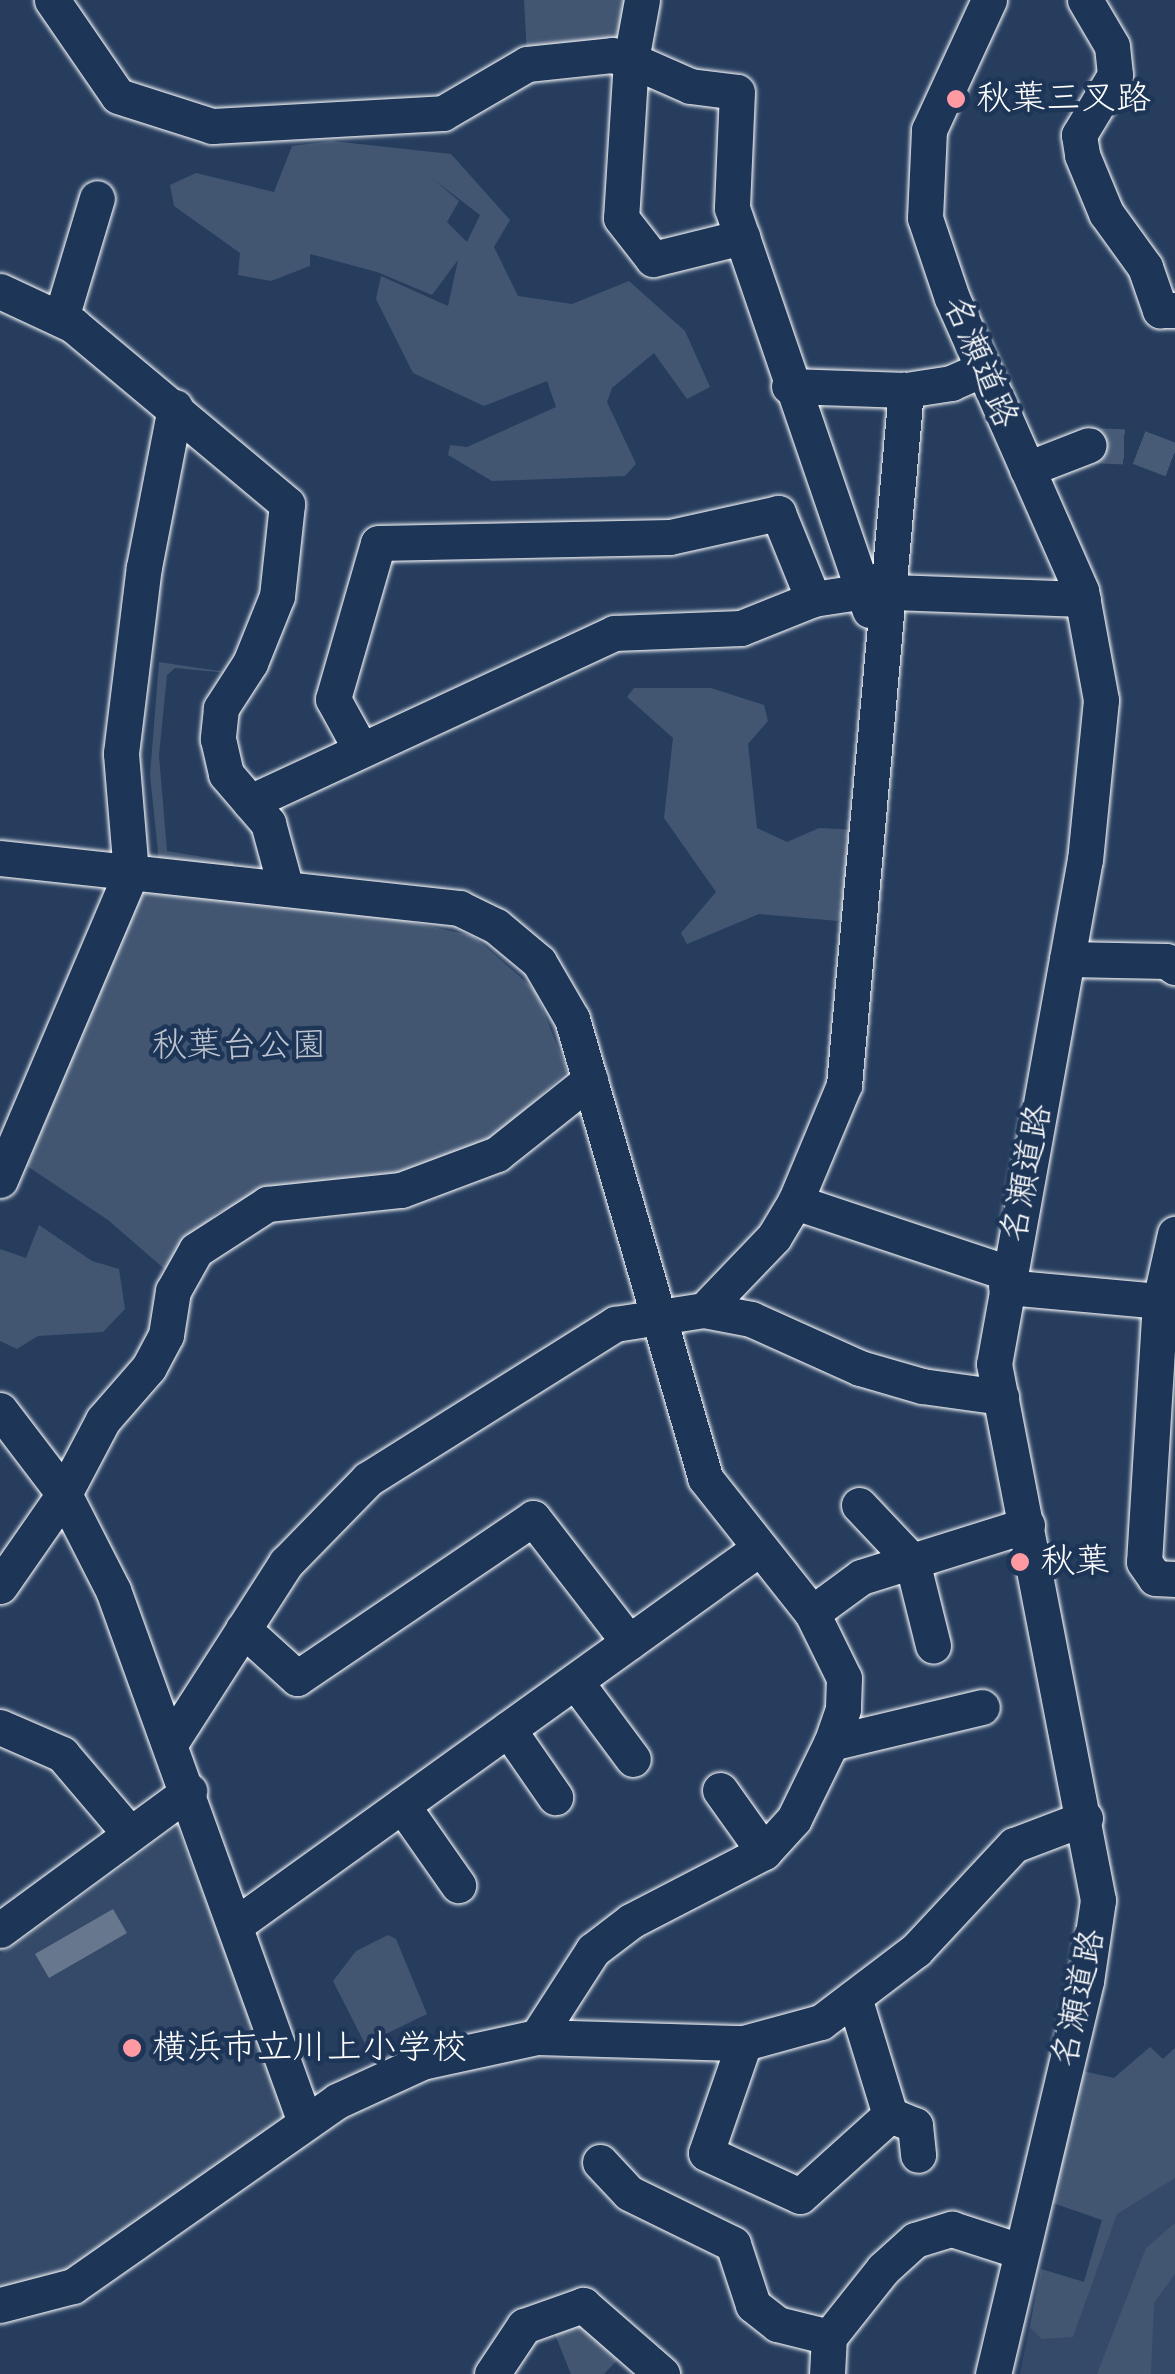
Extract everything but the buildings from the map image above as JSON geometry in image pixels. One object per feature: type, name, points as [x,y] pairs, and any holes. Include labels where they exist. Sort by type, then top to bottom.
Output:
[{"type":"street","points":[[52,0],[118,96],[212,126],[443,114],[527,64],[612,54],[690,86],[738,92],[732,192],[742,237],[789,386],[875,592]]},
{"type":"street","points":[[642,0],[631,60],[621,218],[653,260],[742,237]]},
{"type":"street","name":"名瀬道路","points":[[989,0],[929,130],[922,190],[933,247],[1082,599],[1101,700],[1066,959],[994,1364],[1107,1916],[1086,1981],[993,2374]]},
{"type":"street","points":[[1086,0],[1112,46],[1115,75],[1079,135],[1082,154],[1106,212],[1144,267],[1160,310],[1175,310]]},
{"type":"street","points":[[60,318],[97,198]]},
{"type":"street","points":[[0,291],[60,318],[175,407],[287,504],[276,596],[250,663],[221,708],[218,739],[226,774],[268,823],[286,889]]},
{"type":"street","points":[[789,386],[906,390],[952,383],[982,369]]},
{"type":"street","points":[[704,1310],[774,1237],[795,1202],[844,1085],[879,645],[875,592],[906,390]]},
{"type":"street","points":[[0,1180],[131,873],[121,753],[144,567],[175,407]]},
{"type":"street","points":[[1027,469],[1089,446]]},
{"type":"street","points":[[361,750],[333,699],[378,543],[670,537],[778,513],[812,599]]},
{"type":"street","points":[[250,802],[614,634],[741,628],[812,599],[875,592],[1082,599]]},
{"type":"street","points":[[0,858],[459,908],[496,926],[539,962],[572,1019],[660,1315],[684,1420],[706,1478],[757,1550],[812,1612],[844,1678],[844,1709],[810,1794],[764,1852],[631,1920],[593,1950],[537,2036]]},
{"type":"street","points":[[1131,962],[1175,939]]},
{"type":"street","points":[[1066,959],[1175,967]]},
{"type":"street","points":[[0,1586],[64,1494],[103,1420],[149,1367],[166,1335],[173,1291],[196,1250],[228,1223],[267,1204],[401,1190],[454,1172],[533,1131],[590,1080]]},
{"type":"street","points":[[795,1202],[1007,1280],[1160,1301]]},
{"type":"street","points":[[1175,1234],[1160,1301],[1144,1562],[1155,1578],[1175,1579]]},
{"type":"street","points":[[170,1742],[316,1526],[368,1479],[615,1324],[704,1310],[752,1319],[906,1382],[1001,1397]]},
{"type":"street","points":[[0,1410],[64,1494],[113,1590],[238,1923],[305,2122]]},
{"type":"street","points":[[859,1505],[912,1561],[933,1645]]},
{"type":"street","points":[[243,1629],[298,1678],[533,1518],[629,1642]]},
{"type":"street","points":[[812,1612],[861,1577],[1026,1525]]},
{"type":"street","points":[[238,1923],[757,1550]]},
{"type":"street","points":[[575,1681],[632,1760]]},
{"type":"street","points":[[831,1744],[982,1707]]},
{"type":"street","points":[[0,1726],[62,1754],[130,1834]]},
{"type":"street","points":[[508,1729],[555,1798]]},
{"type":"street","points":[[720,1790],[764,1852]]},
{"type":"street","points":[[0,1930],[189,1791]]},
{"type":"street","points":[[402,1805],[458,1884]]},
{"type":"street","points":[[0,2305],[73,2286],[305,2122],[422,2062],[537,2036],[744,2043],[820,2022],[916,1950],[1014,1845],[1085,1818]]},
{"type":"street","points":[[854,1998],[890,2116]]},
{"type":"street","points":[[744,2043],[706,2153],[800,2196],[890,2116]]},
{"type":"street","points":[[890,2116],[915,2125],[918,2154]]},
{"type":"street","points":[[600,2162],[628,2193],[734,2244],[753,2305],[778,2324],[829,2337]]},
{"type":"street","points":[[827,2374],[829,2337],[882,2269],[915,2240],[952,2229],[1020,2251]]},
{"type":"street","points":[[492,2374],[524,2326],[583,2304],[662,2374]]},
{"type":"shaded area","name":"横浜市立川上小学校","points":[[177,1828],[287,2106],[285,2116],[80,2266],[0,2288],[0,1955]]},
{"type":"shaded area","points":[[113,1909],[127,1933],[49,1978],[35,1954]]},
{"type":"shaded area","points":[[1150,2047],[1163,2059],[1175,2048],[1175,2374],[1020,2374],[1041,2269],[1084,2282],[1102,2220],[1053,2203],[1082,2071],[1114,2078]]},
{"type":"green space","points":[[524,0],[629,0],[615,40],[527,55]]},
{"type":"green space","points":[[332,141],[451,154],[510,220],[494,247],[518,296],[572,304],[629,281],[685,331],[710,387],[687,399],[654,353],[612,388],[607,402],[636,464],[625,476],[492,481],[448,455],[450,445],[467,447],[556,407],[547,381],[484,406],[413,373],[376,299],[381,276],[448,306],[458,260],[432,295],[377,272],[310,254],[310,266],[271,281],[238,275],[240,253],[174,206],[170,185],[196,173],[274,192],[292,146]],"holes":[[[433,179],[480,215],[467,242],[447,222],[459,201]]]},
{"type":"green space","points":[[159,662],[239,674],[175,668],[167,675],[159,755],[167,851],[233,862],[236,873],[159,862],[150,775]]},
{"type":"green space","points":[[634,688],[711,688],[764,705],[768,721],[748,744],[757,828],[787,842],[819,828],[857,830],[851,907],[838,921],[759,914],[687,944],[681,933],[716,892],[664,818],[673,738],[627,697]]},
{"type":"green space","name":"秋葉台公園","points":[[153,890],[333,905],[473,936],[535,990],[567,1071],[494,1138],[411,1178],[263,1194],[216,1213],[168,1272],[108,1220],[27,1166],[138,898]]},
{"type":"green space","points":[[39,1225],[92,1261],[119,1269],[125,1309],[103,1332],[38,1336],[17,1349],[0,1341],[0,1249],[26,1258]]},
{"type":"green space","points":[[388,1935],[396,1939],[427,2014],[365,2044],[333,1981],[356,1951]]},
{"type":"green space","points":[[1150,2047],[1163,2059],[1175,2048],[1175,2178],[1117,2214],[1073,2337],[1042,2339],[1030,2327],[1041,2269],[1084,2282],[1102,2220],[1053,2203],[1082,2071],[1114,2078]]},
{"type":"green space","points":[[1175,2223],[1175,2274],[1154,2303],[1151,2374],[1097,2374],[1146,2248]]},
{"type":"green space","points":[[581,2315],[623,2354],[604,2374],[571,2374],[551,2325]]},
{"type":"tunnel","points":[[1089,445],[1139,447],[1175,461]]},
{"type":"place","name":"秋葉三叉路","points":[[956,99]]},
{"type":"place","name":"秋葉","points":[[1020,1562]]},
{"type":"place","name":"横浜市立川上小学校","points":[[132,2048]]}]
